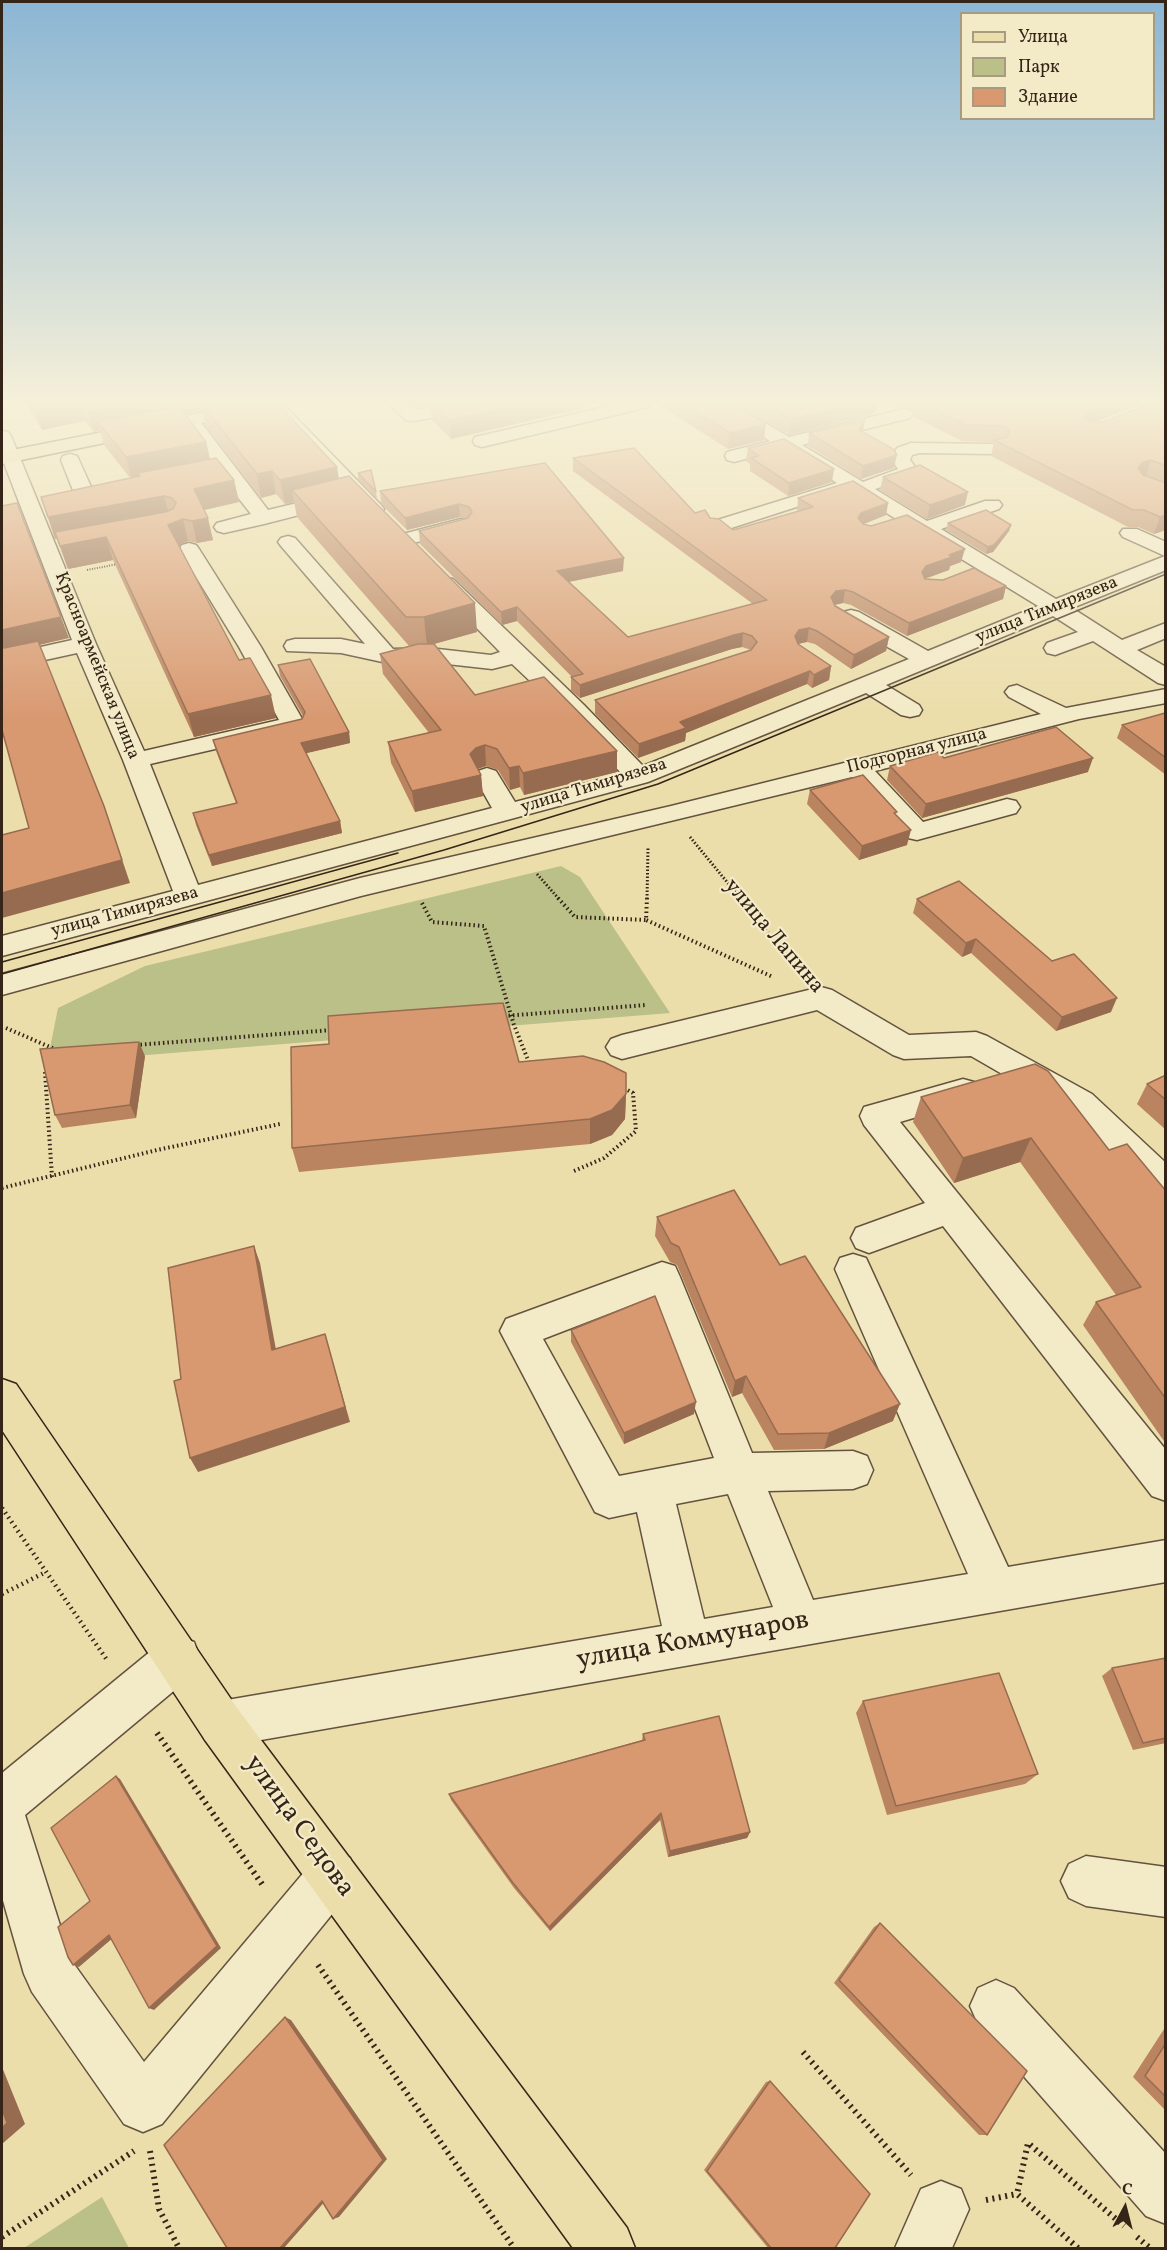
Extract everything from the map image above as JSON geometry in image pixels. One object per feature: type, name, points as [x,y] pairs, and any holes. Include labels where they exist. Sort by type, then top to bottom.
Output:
[{"type":"main road","name":"улица Седова","points":[[2,1397],[222,1724],[607,2248]]},
{"type":"street","points":[[10,514],[36,508]]},
{"type":"street","name":"Красноармейская улица","points":[[50,508],[59,546],[59,576],[85,644],[136,760],[189,897]]},
{"type":"street","points":[[256,508],[264,518]]},
{"type":"street","points":[[224,527],[304,508]]},
{"type":"street","points":[[373,508],[516,655],[586,706],[639,777]]},
{"type":"street","points":[[718,526],[780,508]]},
{"type":"street","points":[[882,508],[898,521],[925,528],[1166,678]]},
{"type":"street","points":[[925,528],[983,508]]},
{"type":"street","points":[[402,540],[461,525]]},
{"type":"street","points":[[1130,533],[1166,550]]},
{"type":"street","points":[[288,542],[387,656]]},
{"type":"street","points":[[136,760],[293,724],[250,647],[189,549]]},
{"type":"street","name":"улица Тимирязева","points":[[2,946],[639,777],[1166,562]]},
{"type":"street","points":[[958,576],[986,566]]},
{"type":"street","points":[[842,612],[928,660]]},
{"type":"street","points":[[1119,649],[1166,630]]},
{"type":"street","points":[[1055,648],[1095,633]]},
{"type":"street","points":[[13,660],[85,644]]},
{"type":"street","points":[[295,646],[341,646],[387,656],[429,655],[492,662],[516,655]]},
{"type":"street","points":[[833,669],[910,710]]},
{"type":"street","points":[[1017,692],[1063,716]]},
{"type":"street","name":"Подгорная улица","points":[[671,814],[1063,716],[1166,696]]},
{"type":"street","points":[[856,767],[917,832],[1007,807]]},
{"type":"street","points":[[487,776],[508,812]]},
{"type":"street","name":"улица Тимирязева","points":[[2,985],[360,887],[671,814]]},
{"type":"street","points":[[4,1018],[10,999],[50,972]]},
{"type":"street","points":[[622,1047],[821,998]]},
{"type":"street","name":"улица Лапина","points":[[821,998],[904,1047],[976,1044],[1080,1103],[1166,1185]]},
{"type":"street","points":[[988,1084],[876,1116],[1166,1482]]},
{"type":"street","points":[[950,1209],[861,1253],[997,1590]]},
{"type":"street","points":[[801,1624],[740,1472],[662,1277],[519,1331],[609,1498],[740,1472],[853,1470]]},
{"type":"street","points":[[652,1490],[688,1644]]},
{"type":"street","name":"улица Коммунаров","points":[[222,1724],[1165,1562]]},
{"type":"street","points":[[2,1803],[178,1658]]},
{"type":"street","points":[[2,1818],[50,1974],[146,2123],[291,1926],[333,1875]]},
{"type":"street","points":[[1086,1881],[1166,1892]]},
{"type":"street","points":[[996,2006],[1166,2196]]},
{"type":"path","points":[[59,576],[189,549]]},
{"type":"path","name":"улица Лапина","points":[[671,814],[821,998]]},
{"type":"path","points":[[646,920],[648,846]]},
{"type":"path","points":[[535,872],[574,917],[646,920],[821,998]]},
{"type":"path","points":[[418,898],[432,922],[484,926],[511,1016],[531,1068]]},
{"type":"path","points":[[500,1016],[654,1004]]},
{"type":"path","points":[[4,1018],[44,1044],[60,1051]]},
{"type":"path","points":[[132,1045],[333,1030]]},
{"type":"path","points":[[44,1044],[44,1055]]},
{"type":"path","points":[[45,1066],[52,1177]]},
{"type":"path","points":[[574,1171],[604,1158],[636,1131],[633,1093],[615,1084]]},
{"type":"path","points":[[2,1188],[157,1150],[280,1125]]},
{"type":"path","points":[[2,1508],[514,2248]]},
{"type":"path","points":[[2,1594],[46,1572]]},
{"type":"path","points":[[803,2052],[932,2229],[1017,2194]]},
{"type":"path","points":[[2,2237],[146,2123],[159,2209],[179,2248]]},
{"type":"path","points":[[1017,2194],[1028,2143],[1150,2248]]},
{"type":"path","points":[[1017,2194],[1078,2248]]},
{"type":"green space","points":[[561,866],[580,877],[670,1013],[47,1063],[58,1008],[145,966]]},
{"type":"green space","points":[[102,2197],[129,2248],[24,2248]]},
{"type":"building","points":[[2,508],[19,508],[61,617],[2,630]]},
{"type":"building","points":[[45,508],[98,508],[48,517]]},
{"type":"building","points":[[203,508],[208,518],[192,521],[183,519],[168,525],[239,660],[250,658],[271,695],[188,714],[106,537],[60,546],[55,532],[173,509]]},
{"type":"building","points":[[308,508],[381,508],[475,603],[424,617],[406,617]]},
{"type":"building","points":[[396,508],[444,508],[405,518]]},
{"type":"building","points":[[470,508],[582,508],[624,558],[557,571],[628,637],[767,600],[641,508],[690,508],[695,513],[705,510],[710,518],[719,519],[733,530],[810,508],[874,508],[861,513],[858,518],[863,524],[871,526],[907,515],[965,549],[949,555],[952,557],[926,566],[922,572],[925,579],[943,580],[974,568],[1006,586],[909,623],[853,592],[836,591],[831,597],[835,606],[889,637],[854,655],[817,631],[809,628],[799,630],[795,636],[798,644],[831,666],[814,675],[810,671],[680,722],[686,728],[639,744],[595,700],[751,650],[757,642],[752,636],[743,633],[734,635],[580,685],[571,677],[583,674],[517,607],[501,612],[419,531],[468,518],[472,512]]},
{"type":"building","points":[[1129,508],[1166,508],[1166,515],[1160,517],[1144,510]]},
{"type":"building","points":[[986,510],[1011,525],[994,545],[988,547],[948,523]]},
{"type":"building","points":[[38,641],[104,806],[122,860],[2,893],[2,835],[29,828],[2,730],[2,647]]},
{"type":"building","points":[[418,644],[434,644],[475,695],[544,677],[617,751],[523,773],[519,766],[509,768],[497,749],[485,745],[476,748],[470,754],[481,775],[412,791],[388,742],[441,730],[380,654]]},
{"type":"building","points":[[310,659],[349,732],[301,743],[340,821],[209,855],[193,813],[237,803],[213,740],[302,719],[305,712],[278,665]]},
{"type":"building","points":[[1166,713],[1166,758],[1122,725]]},
{"type":"building","points":[[1056,727],[1093,758],[926,804],[890,766],[938,752],[944,758]]},
{"type":"building","points":[[863,775],[911,830],[862,846],[810,790]]},
{"type":"building","points":[[959,881],[1052,961],[1074,954],[1117,998],[1062,1017],[976,939],[966,943],[917,899]]},
{"type":"building","points":[[503,1003],[519,1062],[583,1056],[604,1062],[626,1073],[626,1094],[612,1110],[590,1119],[292,1148],[291,1047],[329,1044],[328,1016]]},
{"type":"building","points":[[139,1042],[130,1105],[55,1115],[40,1049]]},
{"type":"building","points":[[1035,1064],[1048,1071],[1109,1150],[1127,1144],[1166,1191],[1166,1399],[1096,1302],[1141,1287],[1031,1138],[963,1158],[921,1097]]},
{"type":"building","points":[[1166,1075],[1166,1100],[1147,1084]]},
{"type":"building","points":[[734,1190],[780,1265],[805,1256],[900,1404],[829,1433],[778,1434],[746,1376],[735,1381],[679,1247],[671,1243],[657,1217]]},
{"type":"building","points":[[254,1246],[272,1350],[325,1334],[345,1407],[190,1458],[174,1381],[181,1379],[168,1268]]},
{"type":"building","points":[[655,1296],[696,1402],[624,1433],[571,1330]]},
{"type":"building","points":[[1166,1658],[1166,1738],[1143,1743],[1112,1668]]},
{"type":"building","points":[[999,1673],[1038,1774],[896,1806],[863,1701]]},
{"type":"building","points":[[719,1716],[750,1832],[670,1851],[661,1813],[549,1927],[513,1883],[449,1794],[645,1740],[643,1734]]},
{"type":"building","points":[[116,1776],[217,1946],[149,2008],[109,1935],[73,1965],[58,1927],[90,1901],[51,1828]]},
{"type":"building","points":[[880,1923],[1027,2071],[987,2135],[839,1980]]},
{"type":"building","points":[[285,2017],[383,2160],[333,2219],[322,2201],[280,2248],[227,2248],[164,2145]]},
{"type":"building","points":[[1166,2043],[1166,2097],[1145,2076]]},
{"type":"building","points":[[770,2081],[870,2194],[835,2248],[771,2248],[707,2171]]},
{"type":"building","points":[[2,2109],[7,2123],[2,2128]]},
{"type":"tram line","points":[[2,974],[444,850],[658,784],[1166,574]]},
{"type":"tram line","points":[[2,962],[398,853]]}]
